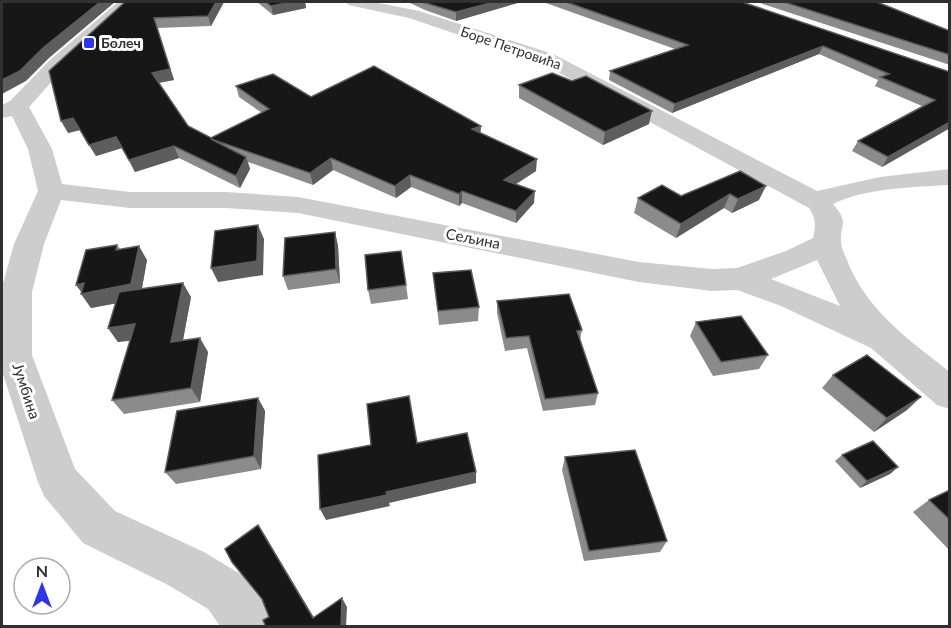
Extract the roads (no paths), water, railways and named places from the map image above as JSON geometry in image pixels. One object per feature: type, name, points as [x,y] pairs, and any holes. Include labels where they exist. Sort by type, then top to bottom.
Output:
[{"type":"street","points":[[51,191],[40,149],[10,109],[127,2]]},
{"type":"street","name":"Боре Петровића","points":[[353,2],[413,14],[556,62],[818,202]]},
{"type":"street","points":[[413,14],[441,5]]},
{"type":"street","points":[[950,177],[880,185],[831,194],[818,202],[828,215],[830,227],[826,243],[846,289],[862,315],[883,339],[950,394]]},
{"type":"street","name":"Сељина","points":[[51,191],[130,200],[226,200],[298,206],[639,273],[712,280],[739,279],[824,311],[883,339]]},
{"type":"street","name":"Јумбина","points":[[51,191],[29,244],[16,292],[14,355],[59,483],[99,527],[187,569],[225,592],[250,627]]},
{"type":"street","points":[[739,279],[797,258],[826,243]]},
{"type":"place","name":"Болеч","points":[[89,43]]}]
